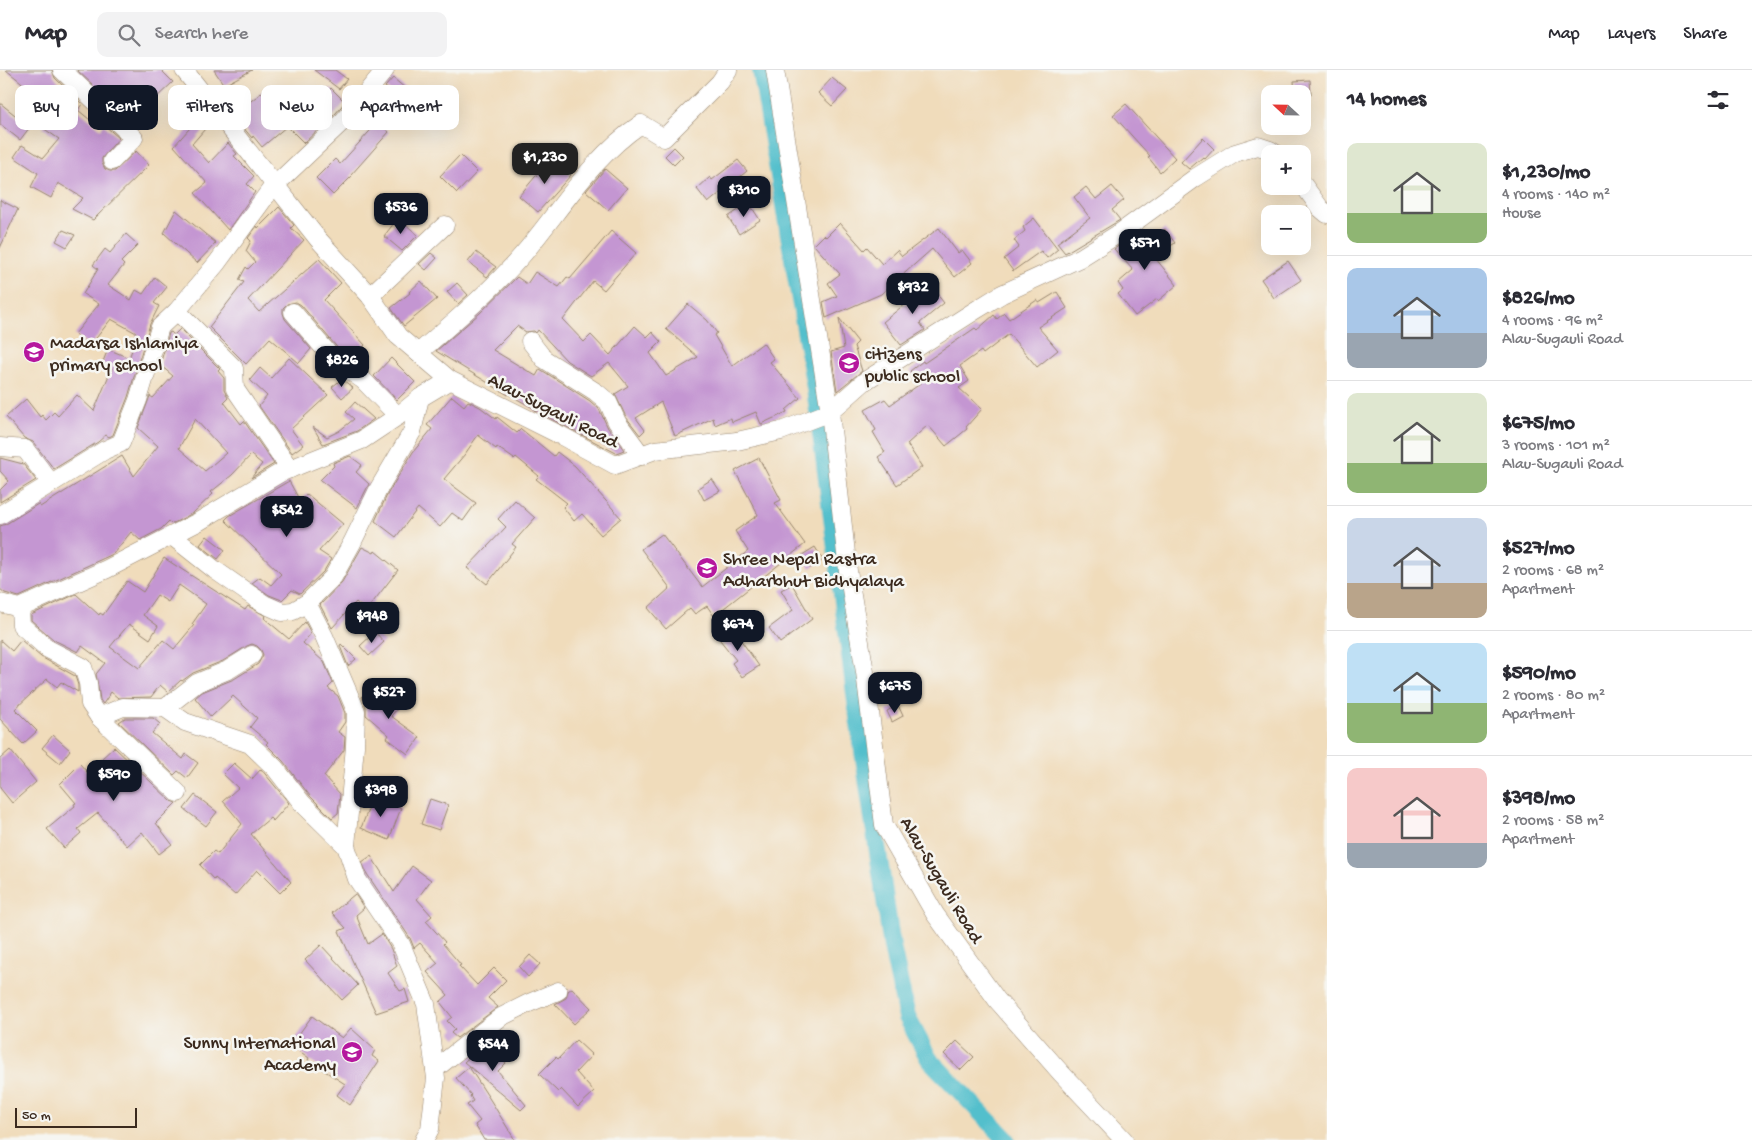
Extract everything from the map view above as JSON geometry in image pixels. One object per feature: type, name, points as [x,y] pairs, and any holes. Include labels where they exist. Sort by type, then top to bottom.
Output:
[{"type":"street","points":[[62,70],[134,138],[112,161]]},
{"type":"street","points":[[0,515],[105,450],[121,443],[138,400],[160,327],[177,311],[217,263],[276,185],[344,120],[385,70]]},
{"type":"street","points":[[418,353],[468,310],[523,254],[607,151],[641,124],[664,138],[720,82],[728,70]]},
{"type":"street","points":[[775,70],[823,416]]},
{"type":"street","name":"Alau-Sugauli Road","points":[[189,72],[318,238],[370,296],[398,336],[450,380],[615,465],[655,450],[737,441],[772,433],[823,416],[865,672],[884,825],[935,914],[997,1000],[1124,1140]]},
{"type":"street","points":[[823,416],[865,381],[1002,294],[1080,258],[1121,232],[1195,178],[1235,153],[1258,146],[1261,147]]},
{"type":"street","points":[[1311,195],[1327,214]]},
{"type":"street","points":[[370,296],[445,225]]},
{"type":"street","points":[[177,311],[234,368],[234,389],[290,470]]},
{"type":"street","points":[[293,312],[334,360],[363,380],[398,416]]},
{"type":"street","points":[[530,341],[544,359],[596,392],[608,402],[617,422],[642,456]]},
{"type":"street","points":[[0,603],[20,608],[108,569],[198,522],[280,473],[362,440],[398,416],[420,398],[450,380]]},
{"type":"street","points":[[172,536],[215,570],[264,604],[282,612],[293,611],[307,603],[333,577],[379,488],[412,432],[420,398]]},
{"type":"street","points":[[0,447],[25,449],[51,483]]},
{"type":"street","points":[[307,603],[324,636],[356,711],[355,746],[346,846],[357,879],[401,944],[426,1004],[436,1078],[430,1129],[424,1140]]},
{"type":"street","points":[[20,608],[22,625],[48,649],[83,667],[88,683],[90,704],[99,718],[178,792]]},
{"type":"street","points":[[165,708],[197,683],[228,670],[252,655]]},
{"type":"street","points":[[99,718],[123,707],[165,708],[185,722],[250,744],[275,768],[302,803],[346,846]]},
{"type":"street","points":[[435,1069],[501,1017],[558,991]]},
{"type":"building","points":[[6,70],[52,70],[55,78],[62,85],[25,85]]},
{"type":"building","points":[[77,70],[161,70],[173,82],[158,96],[158,85],[93,85]]},
{"type":"building","points":[[214,70],[252,70],[224,85]]},
{"type":"building","points":[[314,70],[335,70],[347,79],[339,89]]},
{"type":"building","points":[[393,78],[401,85],[387,85]]},
{"type":"building","points":[[832,78],[847,90],[832,106],[818,93]]},
{"type":"building","points":[[1310,80],[1310,85],[1294,85],[1294,81]]},
{"type":"building","points":[[332,89],[342,99],[342,106],[332,117]]},
{"type":"building","points":[[261,93],[261,130],[282,130],[262,147],[245,130],[251,130],[251,101]]},
{"type":"building","points":[[78,100],[82,104],[78,110]]},
{"type":"building","points":[[0,103],[15,115],[15,130],[28,130],[20,140],[0,124]]},
{"type":"building","points":[[1126,104],[1175,158],[1160,172],[1148,157],[1150,156],[1113,115]]},
{"type":"building","points":[[78,110],[88,118],[88,130],[110,130],[119,138],[102,158],[105,169],[115,171],[136,151],[149,165],[93,220],[72,209],[83,198],[58,183],[51,198],[31,187],[38,173],[14,157],[22,145],[43,158],[59,139],[46,130],[78,130]]},
{"type":"building","points":[[188,130],[204,130],[192,144],[209,163],[228,143],[237,154],[234,156],[254,176],[247,184],[255,192],[228,230],[195,193],[207,183],[174,146]]},
{"type":"building","points":[[291,130],[318,130],[304,143]]},
{"type":"building","points":[[371,130],[387,130],[389,132],[352,176],[333,195],[316,178],[335,159],[340,164]]},
{"type":"building","points":[[1203,138],[1214,149],[1205,159],[1203,157],[1189,169],[1181,162]]},
{"type":"building","points":[[674,147],[683,156],[674,165],[665,156]]},
{"type":"building","points":[[460,155],[477,172],[457,193],[440,176]]},
{"type":"building","points":[[551,158],[571,175],[538,212],[519,196]]},
{"type":"building","points":[[738,160],[747,171],[708,203],[697,189],[710,177],[712,180]]},
{"type":"building","points":[[605,169],[627,188],[608,210],[586,191]]},
{"type":"building","points":[[1112,186],[1124,200],[1112,210],[1120,220],[1065,253],[1057,243],[1090,218],[1074,197],[1086,187],[1096,199]]},
{"type":"building","points":[[0,200],[18,209],[0,248]]},
{"type":"building","points":[[749,203],[760,220],[739,234],[728,217]]},
{"type":"building","points":[[279,207],[294,225],[291,228],[304,240],[248,300],[259,312],[319,259],[341,283],[324,300],[365,345],[352,359],[341,352],[301,305],[296,302],[287,304],[283,308],[283,313],[285,319],[311,349],[299,363],[270,338],[246,364],[209,327],[244,282],[239,280],[246,267],[248,269],[255,262],[246,251],[251,241],[248,238],[257,226],[258,228]]},
{"type":"building","points":[[176,210],[216,243],[197,263],[164,233]]},
{"type":"building","points":[[398,218],[418,235],[402,251],[384,236]]},
{"type":"building","points":[[1034,218],[1058,249],[1047,258],[1041,251],[1013,271],[1004,259],[1019,247],[1014,240],[1025,231],[1023,227]]},
{"type":"building","points":[[840,223],[864,250],[867,247],[882,264],[897,250],[902,256],[939,228],[958,253],[962,250],[972,263],[955,277],[932,249],[881,294],[826,318],[823,302],[837,296],[828,283],[840,274],[814,245],[824,235],[826,237]]},
{"type":"building","points":[[1165,229],[1175,243],[1160,253],[1162,254],[1156,259],[1177,285],[1158,301],[1157,299],[1135,316],[1118,294],[1123,290],[1118,283],[1133,270],[1114,249],[1132,237],[1134,239],[1142,232],[1149,240]]},
{"type":"building","points":[[63,230],[75,235],[67,247],[56,241]]},
{"type":"building","points":[[611,231],[636,253],[604,290],[593,281],[563,320],[584,342],[591,335],[610,355],[635,326],[647,337],[652,332],[661,342],[650,353],[666,376],[698,357],[666,329],[688,304],[707,320],[717,333],[714,335],[732,366],[763,343],[774,359],[770,362],[800,398],[786,410],[787,412],[761,424],[756,412],[732,422],[731,418],[715,425],[713,418],[675,436],[661,402],[636,418],[645,430],[640,435],[626,417],[615,394],[628,386],[609,363],[591,376],[567,361],[538,330],[536,333],[534,331],[526,332],[517,326],[493,350],[536,376],[540,369],[590,401],[599,409],[608,428],[624,450],[616,453],[534,410],[436,351],[480,313],[517,277],[527,284],[535,272],[559,287],[567,277],[570,279]]},
{"type":"building","points":[[126,234],[138,245],[121,262],[124,265],[108,285],[131,300],[136,290],[143,294],[155,277],[167,287],[154,303],[159,306],[150,324],[128,397],[113,435],[109,437],[106,435],[54,469],[33,442],[24,438],[6,417],[26,399],[40,417],[42,415],[46,420],[54,412],[58,416],[77,395],[94,411],[112,368],[102,364],[108,349],[129,358],[138,334],[111,319],[90,346],[75,334],[99,304],[83,294],[98,269],[93,265],[105,249],[110,253]]},
{"type":"building","points":[[476,252],[496,267],[487,277],[468,262]]},
{"type":"building","points":[[431,253],[437,258],[426,270],[419,264]]},
{"type":"building","points":[[1288,261],[1301,280],[1274,298],[1261,279]]},
{"type":"building","points":[[421,281],[437,299],[404,326],[391,308],[410,293]]},
{"type":"building","points":[[457,283],[468,295],[458,304],[447,292]]},
{"type":"building","points":[[929,284],[944,303],[920,323],[925,330],[901,345],[883,322]]},
{"type":"building","points":[[1057,292],[1067,308],[1038,327],[1058,350],[1037,367],[1009,334],[983,354],[981,351],[960,366],[969,381],[959,388],[982,409],[966,427],[967,429],[946,446],[928,425],[907,444],[922,467],[897,485],[878,457],[885,452],[873,432],[876,430],[865,410],[885,399],[890,405],[920,384],[910,371],[975,328],[977,330],[994,315],[997,319],[1004,313],[1009,319],[1037,300],[1039,303]]},
{"type":"building","points":[[839,318],[858,342],[854,346],[862,371],[837,391],[831,352],[844,348]]},
{"type":"building","points":[[180,329],[220,369],[218,371],[224,378],[224,390],[228,398],[224,402],[241,424],[244,421],[274,464],[251,478],[262,464],[251,455],[232,475],[211,492],[213,494],[193,513],[172,524],[169,521],[161,529],[140,540],[131,532],[113,554],[19,597],[5,593],[0,589],[0,526],[38,504],[40,507],[122,456],[134,476],[158,446],[138,428],[150,396],[153,398],[173,376],[160,365],[169,333],[171,332],[174,335]],"holes":[[[195,419],[226,453],[205,471],[179,448]]]},
{"type":"building","points":[[289,358],[328,395],[291,429],[303,445],[292,453],[259,406],[267,396],[250,380],[260,368],[271,378]]},
{"type":"building","points":[[391,358],[415,382],[397,400],[374,376]]},
{"type":"building","points":[[342,379],[353,388],[342,398],[332,387]]},
{"type":"building","points":[[452,396],[464,406],[468,401],[480,407],[496,419],[497,417],[517,433],[521,429],[554,456],[557,452],[575,466],[621,518],[601,535],[582,514],[574,521],[563,507],[567,503],[536,479],[539,476],[516,457],[514,459],[497,447],[496,449],[478,435],[444,479],[476,503],[463,521],[452,513],[440,527],[418,508],[396,537],[375,521],[388,493],[413,452],[432,429],[427,425]]},
{"type":"building","points":[[355,402],[374,419],[357,431],[323,444],[313,427],[327,437],[339,431],[354,419],[346,412]]},
{"type":"building","points":[[350,456],[362,465],[356,472],[369,484],[357,508],[320,480],[334,466],[333,463]]},
{"type":"building","points":[[0,458],[23,464],[36,480],[0,502],[0,490],[9,481],[0,471]]},
{"type":"building","points":[[759,458],[781,500],[775,503],[805,544],[714,616],[707,606],[695,614],[690,608],[666,629],[648,608],[670,588],[641,549],[662,534],[702,587],[748,551],[735,531],[758,515],[735,471]]},
{"type":"building","points":[[712,479],[720,491],[704,500],[698,488]]},
{"type":"building","points":[[289,481],[300,501],[307,494],[343,524],[319,551],[331,559],[324,571],[300,594],[292,590],[282,600],[269,595],[252,583],[260,577],[271,585],[281,574],[225,520]]},
{"type":"building","points":[[515,500],[535,518],[512,544],[516,547],[487,584],[467,568],[506,527],[498,519]]},
{"type":"building","points":[[207,536],[225,550],[218,559],[200,545]]},
{"type":"building","points":[[362,547],[374,553],[375,551],[398,570],[366,611],[356,602],[332,628],[320,605],[342,582]]},
{"type":"building","points":[[815,547],[823,560],[810,568],[802,555]]},
{"type":"building","points":[[164,558],[245,610],[248,606],[266,616],[264,618],[289,639],[305,622],[311,633],[303,643],[324,662],[333,683],[328,688],[338,696],[345,713],[345,722],[338,732],[345,737],[344,750],[324,776],[340,794],[338,813],[332,818],[310,796],[283,761],[266,744],[268,742],[250,727],[257,718],[233,696],[211,717],[195,698],[202,692],[234,679],[258,664],[263,655],[257,646],[252,644],[247,646],[223,661],[193,673],[181,680],[168,692],[160,685],[151,697],[118,698],[111,692],[103,704],[100,700],[96,674],[105,663],[82,646],[78,652],[54,640],[31,620],[31,615],[76,594],[99,615],[100,613],[103,615],[127,581],[143,592]],"holes":[[[179,585],[206,604],[192,624],[194,625],[174,649],[163,640],[139,668],[110,647],[129,624],[150,639],[158,626],[143,615],[157,595],[168,602]]]},
{"type":"building","points":[[792,584],[812,619],[780,643],[769,628],[793,610],[781,590]]},
{"type":"building","points":[[731,626],[759,666],[742,677],[732,663],[736,660],[716,635]]},
{"type":"building","points":[[375,632],[384,642],[369,656],[360,646]]},
{"type":"building","points":[[0,640],[12,651],[21,640],[41,657],[75,676],[78,685],[78,692],[61,682],[57,687],[47,679],[15,709],[37,731],[23,744],[0,719]]},
{"type":"building","points":[[341,644],[356,659],[348,666],[340,646]]},
{"type":"building","points":[[372,686],[398,708],[391,716],[420,737],[408,754],[387,738],[389,735],[366,715],[366,707],[362,697]]},
{"type":"building","points":[[898,705],[903,716],[892,722],[887,711]]},
{"type":"building","points":[[125,718],[153,718],[160,724],[152,733],[183,759],[186,754],[198,763],[187,778],[178,771],[174,775],[119,722]]},
{"type":"building","points":[[53,735],[70,750],[60,763],[42,748]]},
{"type":"building","points":[[114,747],[171,801],[176,803],[156,823],[172,844],[159,854],[142,832],[127,846],[98,813],[78,829],[81,833],[64,848],[47,829],[75,806],[74,804],[76,803],[60,784],[80,764],[87,772]]},
{"type":"building","points":[[10,750],[36,782],[12,803],[0,788],[0,759]]},
{"type":"building","points":[[234,763],[252,779],[261,769],[289,803],[273,821],[270,818],[251,834],[291,882],[280,893],[257,870],[235,895],[215,878],[214,880],[200,865],[214,851],[218,854],[242,824],[223,801],[238,788],[223,774]]},
{"type":"building","points":[[195,795],[217,812],[206,826],[184,809]]},
{"type":"building","points":[[373,797],[401,808],[389,840],[361,828]]},
{"type":"building","points":[[430,799],[448,805],[439,830],[421,824]]},
{"type":"building","points":[[371,856],[394,892],[412,866],[431,880],[417,899],[432,916],[426,921],[445,942],[443,944],[461,965],[459,966],[477,985],[494,968],[506,980],[488,998],[498,1007],[457,1038],[451,1033],[455,1029],[447,1021],[452,1017],[440,1002],[448,995],[427,972],[438,963],[420,943],[414,948],[410,938],[367,874],[362,862]]},
{"type":"building","points":[[355,894],[364,908],[356,915],[368,944],[382,934],[391,949],[397,966],[388,973],[400,991],[405,989],[409,1002],[376,1013],[339,931],[346,928],[332,913]]},
{"type":"building","points":[[321,945],[358,985],[342,1000],[305,960]]},
{"type":"building","points":[[530,955],[540,964],[528,977],[519,967]]},
{"type":"building","points":[[572,988],[591,1008],[574,1024],[555,1004],[566,998],[568,991]]},
{"type":"building","points":[[312,1016],[342,1038],[351,1028],[375,1050],[372,1056],[379,1061],[350,1105],[337,1095],[345,1084],[308,1060],[309,1058],[291,1045]]},
{"type":"building","points":[[576,1040],[592,1055],[576,1072],[594,1092],[578,1107],[561,1089],[558,1092],[539,1074],[556,1057],[558,1059]]},
{"type":"building","points":[[488,1041],[506,1063],[498,1071],[526,1105],[521,1110],[464,1062],[472,1053]]},
{"type":"building","points":[[957,1041],[974,1057],[961,1070],[944,1054]]},
{"type":"building","points":[[469,1067],[515,1140],[484,1140],[475,1125],[480,1121],[467,1105],[473,1101],[471,1095],[456,1078]]},
{"type":"waterway","points":[[761,70],[815,388],[859,724],[892,947],[907,1017],[929,1059],[1007,1140]]},
{"type":"place","name":"Madarsa Ishlamiya primary school","points":[[34,352]]},
{"type":"place","name":"citizens public school","points":[[849,363]]},
{"type":"place","name":"Shree Nepal Rastra Adharbhut Bidhyalaya","points":[[707,568]]},
{"type":"place","name":"Sunny International Academy","points":[[352,1052]]}]
